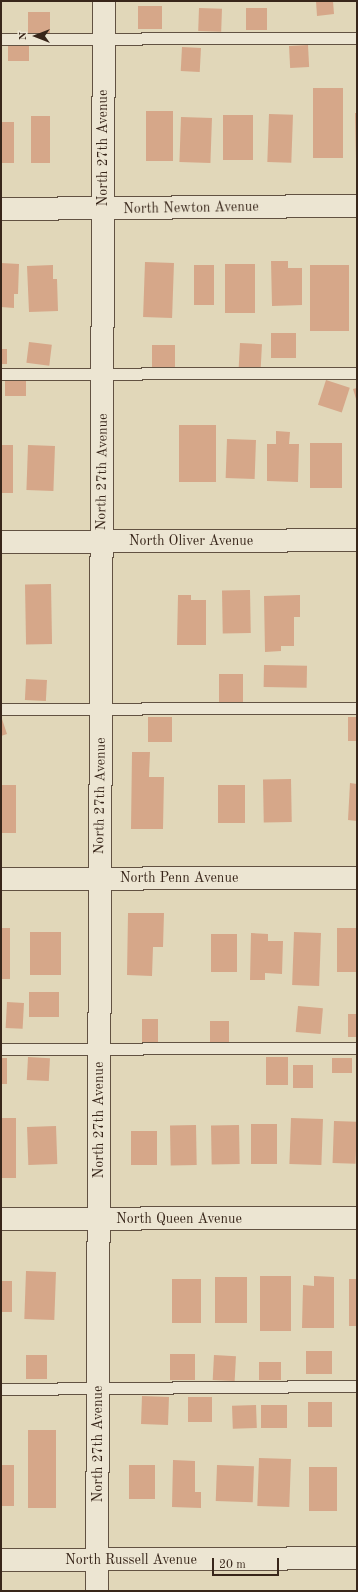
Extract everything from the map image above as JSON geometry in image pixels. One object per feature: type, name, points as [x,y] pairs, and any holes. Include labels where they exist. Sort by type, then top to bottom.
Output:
[{"type":"street","name":"North 27th Avenue","points":[[97,1591],[104,1]]},
{"type":"street","name":"North Newton Avenue","points":[[1,209],[357,206]]},
{"type":"street","name":"North Oliver Avenue","points":[[1,542],[357,540]]},
{"type":"street","name":"North Penn Avenue","points":[[1,879],[357,878]]},
{"type":"street","name":"North Queen Avenue","points":[[1,1219],[98,1220],[357,1218]]},
{"type":"street","name":"North Russell Avenue","points":[[1,1560],[357,1558]]},
{"type":"lane","points":[[1,39],[357,38]]},
{"type":"lane","points":[[1,374],[357,374]]},
{"type":"lane","points":[[1,709],[357,708]]},
{"type":"lane","points":[[1,1049],[357,1048]]},
{"type":"lane","points":[[1,1389],[357,1386]]},
{"type":"building","points":[[316,1],[333,1],[334,14],[317,16]]},
{"type":"building","points":[[138,6],[162,6],[162,29],[138,29]]},
{"type":"building","points":[[199,8],[222,9],[221,32],[198,31]]},
{"type":"building","points":[[246,8],[267,8],[267,30],[246,30]]},
{"type":"building","points":[[28,12],[50,12],[50,33],[28,33]]},
{"type":"building","points":[[8,44],[29,44],[29,61],[8,61]]},
{"type":"building","points":[[308,45],[309,67],[290,68],[289,46]]},
{"type":"building","points":[[182,47],[201,48],[200,72],[181,71]]},
{"type":"building","points":[[313,88],[343,88],[343,158],[313,158]]},
{"type":"building","points":[[146,111],[173,111],[173,161],[146,161]]},
{"type":"building","points":[[355,113],[357,113],[357,159],[356,159]]},
{"type":"building","points":[[269,114],[293,115],[291,163],[267,162]]},
{"type":"building","points":[[223,115],[253,115],[253,160],[223,160]]},
{"type":"building","points":[[31,116],[50,116],[50,163],[31,163]]},
{"type":"building","points":[[181,117],[212,118],[210,163],[179,162]]},
{"type":"building","points":[[1,122],[14,122],[14,163],[1,163]]},
{"type":"building","points":[[271,261],[288,261],[288,268],[302,268],[302,305],[272,306]]},
{"type":"building","points":[[145,262],[174,263],[172,318],[143,317]]},
{"type":"building","points":[[1,263],[19,264],[18,294],[14,294],[14,308],[1,307]]},
{"type":"building","points":[[225,264],[255,264],[255,313],[225,313]]},
{"type":"building","points":[[53,265],[53,279],[57,279],[58,311],[29,312],[27,266]]},
{"type":"building","points":[[194,265],[214,265],[214,305],[194,305]]},
{"type":"building","points":[[310,265],[349,265],[349,331],[310,331]]},
{"type":"building","points":[[271,333],[296,333],[296,358],[271,358]]},
{"type":"building","points":[[29,342],[52,345],[49,366],[26,363]]},
{"type":"building","points":[[240,343],[262,344],[261,369],[239,368]]},
{"type":"building","points":[[152,345],[175,345],[175,367],[152,367]]},
{"type":"building","points":[[1,349],[7,349],[7,364],[1,364]]},
{"type":"building","points":[[326,380],[350,388],[342,412],[318,405]]},
{"type":"building","points":[[5,381],[26,381],[26,396],[5,396]]},
{"type":"building","points":[[357,388],[357,402],[353,389]]},
{"type":"building","points":[[179,425],[216,425],[216,482],[179,482]]},
{"type":"building","points":[[276,431],[290,432],[289,444],[299,444],[298,482],[267,481],[267,444],[276,444]]},
{"type":"building","points":[[227,439],[256,440],[255,479],[226,478]]},
{"type":"building","points":[[310,443],[342,443],[342,488],[310,488]]},
{"type":"building","points":[[1,445],[13,445],[13,493],[1,493]]},
{"type":"building","points":[[28,445],[55,446],[53,491],[26,490]]},
{"type":"building","points":[[25,584],[51,584],[52,644],[26,644]]},
{"type":"building","points":[[222,590],[250,590],[251,633],[223,633]]},
{"type":"building","points":[[178,595],[191,595],[191,600],[206,600],[206,645],[177,645]]},
{"type":"building","points":[[300,595],[300,617],[294,617],[294,646],[281,646],[281,651],[265,652],[264,596]]},
{"type":"building","points":[[264,665],[307,666],[307,688],[264,687]]},
{"type":"building","points":[[219,674],[243,674],[243,703],[219,703]]},
{"type":"building","points":[[26,679],[47,680],[46,701],[25,700]]},
{"type":"building","points":[[1,716],[7,734],[1,736]]},
{"type":"building","points":[[148,717],[172,717],[172,742],[148,742]]},
{"type":"building","points":[[348,717],[357,717],[357,741],[348,741]]},
{"type":"building","points":[[132,752],[150,752],[149,777],[164,777],[163,829],[131,829]]},
{"type":"building","points":[[263,779],[291,779],[292,822],[264,822]]},
{"type":"building","points":[[350,783],[357,784],[357,821],[348,820]]},
{"type":"building","points":[[1,785],[16,785],[16,833],[1,833]]},
{"type":"building","points":[[218,785],[245,785],[245,823],[218,823]]},
{"type":"building","points":[[128,913],[164,913],[163,947],[153,947],[152,976],[127,975]]},
{"type":"building","points":[[1,928],[10,928],[10,979],[1,979]]},
{"type":"building","points":[[337,928],[357,928],[357,972],[337,972]]},
{"type":"building","points":[[30,932],[61,932],[61,975],[30,975]]},
{"type":"building","points":[[294,932],[321,933],[319,986],[292,985]]},
{"type":"building","points":[[251,933],[268,934],[268,941],[283,941],[282,974],[265,973],[265,980],[250,980]]},
{"type":"building","points":[[211,934],[237,934],[237,972],[211,972]]},
{"type":"building","points":[[29,992],[59,992],[59,1017],[29,1017]]},
{"type":"building","points":[[7,1002],[24,1003],[23,1029],[6,1028]]},
{"type":"building","points":[[298,1006],[323,1008],[321,1034],[296,1032]]},
{"type":"building","points":[[348,1014],[357,1014],[357,1037],[348,1037]]},
{"type":"building","points":[[142,1019],[158,1019],[158,1042],[142,1042]]},
{"type":"building","points":[[210,1021],[229,1021],[229,1043],[210,1043]]},
{"type":"building","points":[[28,1057],[50,1058],[49,1081],[27,1080]]},
{"type":"building","points":[[266,1057],[288,1057],[288,1085],[266,1085]]},
{"type":"building","points":[[1,1058],[7,1058],[7,1084],[1,1084]]},
{"type":"building","points":[[332,1058],[352,1058],[352,1073],[332,1073]]},
{"type":"building","points":[[293,1065],[313,1065],[313,1088],[293,1088]]},
{"type":"building","points":[[1,1118],[16,1118],[16,1178],[1,1178]]},
{"type":"building","points":[[291,1118],[323,1119],[321,1165],[289,1164]]},
{"type":"building","points":[[334,1121],[357,1122],[356,1164],[333,1163]]},
{"type":"building","points":[[251,1124],[277,1124],[277,1164],[251,1164]]},
{"type":"building","points":[[170,1125],[196,1125],[197,1165],[171,1165]]},
{"type":"building","points":[[211,1125],[239,1125],[240,1164],[212,1164]]},
{"type":"building","points":[[56,1126],[57,1164],[28,1165],[27,1127]]},
{"type":"building","points":[[131,1131],[157,1131],[157,1165],[131,1165]]},
{"type":"building","points":[[26,1271],[56,1272],[54,1320],[24,1319]]},
{"type":"building","points":[[260,1276],[291,1276],[291,1331],[260,1331]]},
{"type":"building","points":[[314,1276],[334,1277],[334,1328],[302,1328],[303,1285],[314,1286]]},
{"type":"building","points":[[215,1277],[247,1277],[247,1323],[215,1323]]},
{"type":"building","points":[[172,1279],[201,1279],[201,1323],[172,1323]]},
{"type":"building","points":[[349,1279],[357,1279],[357,1326],[349,1326]]},
{"type":"building","points":[[1,1281],[12,1281],[12,1312],[1,1312]]},
{"type":"building","points":[[306,1351],[332,1351],[332,1374],[306,1374]]},
{"type":"building","points":[[170,1354],[195,1354],[195,1380],[170,1380]]},
{"type":"building","points":[[26,1355],[47,1355],[47,1379],[26,1379]]},
{"type":"building","points":[[214,1355],[236,1356],[235,1381],[213,1380]]},
{"type":"building","points":[[259,1362],[281,1362],[281,1380],[259,1380]]},
{"type":"building","points":[[142,1396],[169,1397],[168,1425],[141,1424]]},
{"type":"building","points":[[188,1397],[212,1397],[212,1422],[188,1422]]},
{"type":"building","points":[[308,1402],[332,1402],[332,1427],[308,1427]]},
{"type":"building","points":[[256,1405],[257,1428],[233,1429],[232,1406]]},
{"type":"building","points":[[261,1405],[287,1405],[287,1428],[261,1428]]},
{"type":"building","points":[[28,1430],[56,1430],[56,1508],[28,1508]]},
{"type":"building","points":[[259,1458],[291,1459],[289,1507],[257,1506]]},
{"type":"building","points":[[173,1460],[195,1461],[195,1492],[201,1492],[201,1508],[172,1507]]},
{"type":"building","points":[[1,1465],[14,1465],[14,1506],[1,1506]]},
{"type":"building","points":[[129,1465],[155,1465],[155,1499],[129,1499]]},
{"type":"building","points":[[217,1465],[254,1466],[253,1502],[216,1501]]},
{"type":"building","points":[[309,1467],[337,1467],[337,1511],[309,1511]]}]
